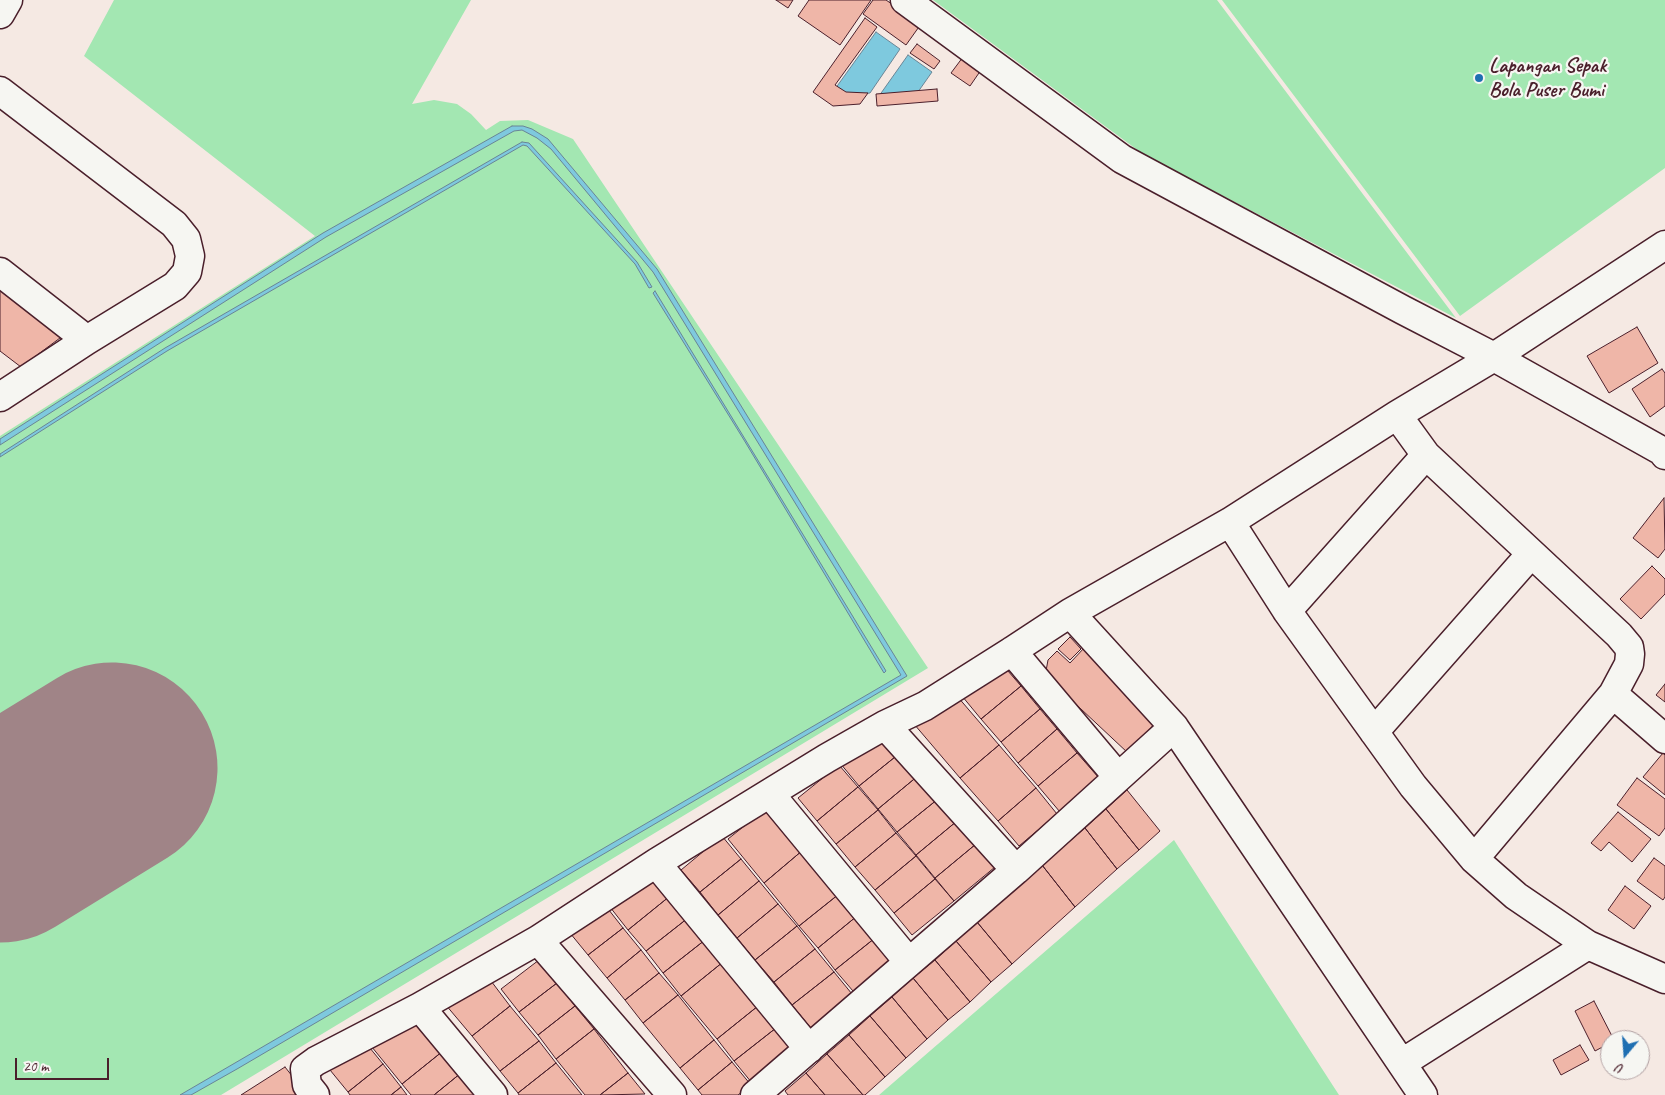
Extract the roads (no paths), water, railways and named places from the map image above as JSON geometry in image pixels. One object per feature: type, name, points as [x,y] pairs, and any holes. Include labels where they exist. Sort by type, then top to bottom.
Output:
[{"type":"street","points":[[0,14],[8,0]]},
{"type":"street","points":[[905,0],[1122,159],[1494,357],[1664,452]]},
{"type":"street","points":[[0,91],[174,224],[186,239],[190,256],[187,272],[175,286],[0,396]]},
{"type":"street","points":[[315,1095],[307,1085],[305,1069],[316,1060],[420,1007],[538,940],[656,863],[827,758],[885,725],[925,706],[1070,613],[1230,522],[1397,415],[1494,357],[1665,245]]},
{"type":"street","points":[[0,272],[87,340]]},
{"type":"street","points":[[1397,415],[1426,455],[1629,647],[1629,664],[1612,694],[1474,859]]},
{"type":"street","points":[[1288,611],[1426,455]]},
{"type":"street","points":[[1230,522],[1288,611],[1413,786],[1474,859],[1516,896],[1588,945],[1665,979]]},
{"type":"street","points":[[1374,732],[1523,563]]},
{"type":"street","points":[[1070,613],[1174,728],[1423,1095]]},
{"type":"street","points":[[1012,651],[1118,777]]},
{"type":"street","points":[[1612,694],[1665,739]]},
{"type":"street","points":[[885,725],[1016,870]]},
{"type":"street","points":[[755,1095],[908,961],[1016,870],[1174,728]]},
{"type":"street","points":[[770,794],[908,961]]},
{"type":"street","points":[[656,863],[809,1049]]},
{"type":"street","points":[[538,940],[672,1095]]},
{"type":"street","points":[[1402,1062],[1588,945]]},
{"type":"street","points":[[420,1007],[494,1095]]},
{"type":"water","points":[[876,32],[900,49],[870,93],[843,95],[835,89]]},
{"type":"water","points":[[908,55],[932,72],[913,99],[879,96]]},
{"type":"water","points":[[512,126],[523,126],[532,129],[548,139],[657,269],[907,676],[237,1069],[191,1095],[180,1095],[901,675],[653,272],[551,149],[537,138],[522,130],[514,131],[326,237],[0,445],[0,439],[323,233]]},
{"type":"water","points":[[522,142],[529,143],[637,262],[652,287],[649,288],[635,264],[527,146],[523,145],[167,351],[0,457],[0,454],[165,348]]},
{"type":"water","points":[[655,291],[886,671],[884,673],[653,293]]},
{"type":"place","name":"Lapangan Sepak Bola Puser Bumi","points":[[1479,78]]}]
